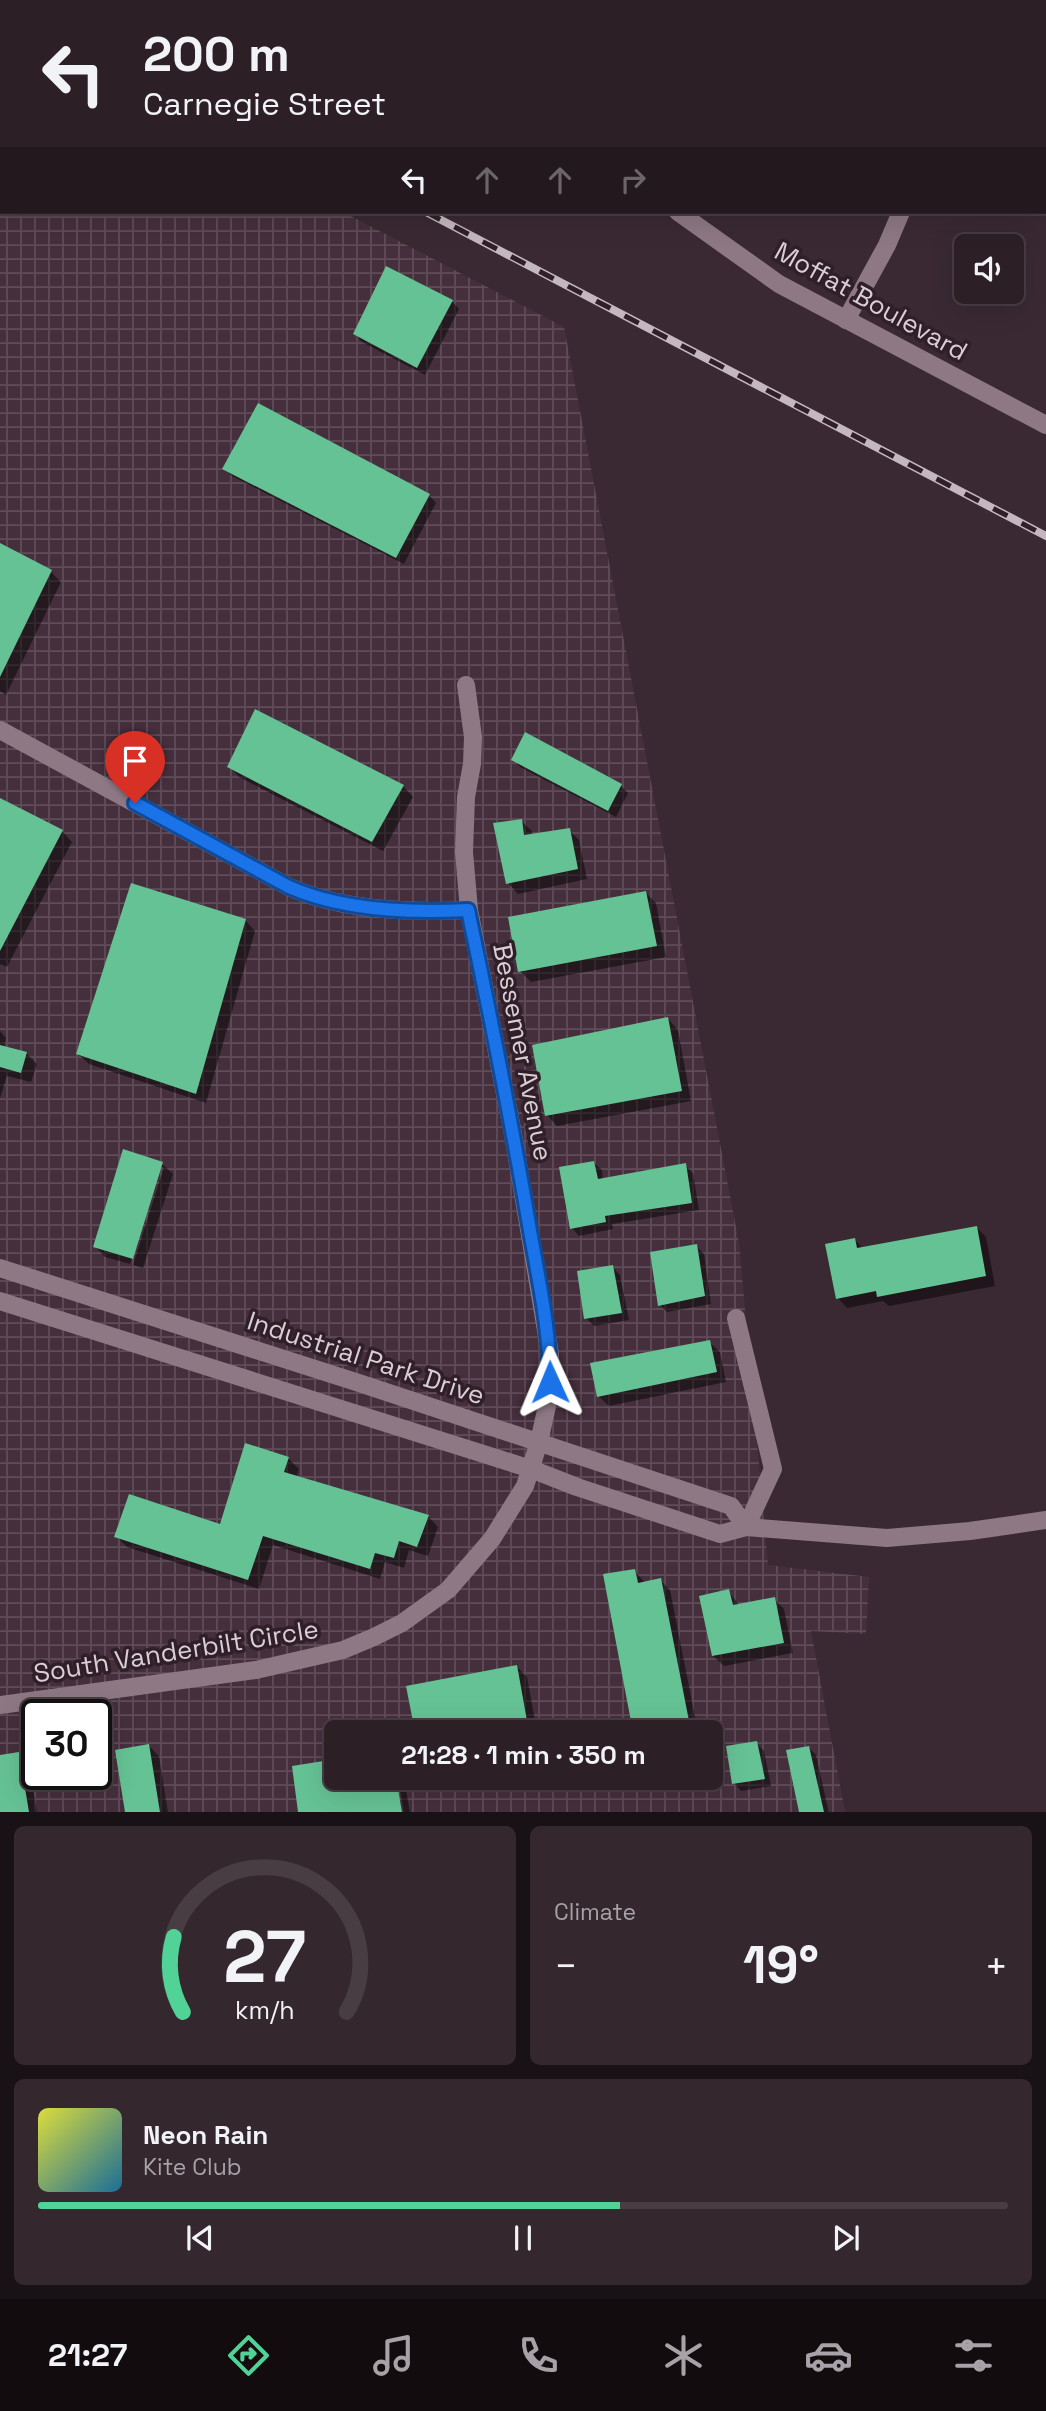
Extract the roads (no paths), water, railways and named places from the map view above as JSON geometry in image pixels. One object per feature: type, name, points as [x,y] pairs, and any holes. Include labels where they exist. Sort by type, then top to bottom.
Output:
[{"type":"street","name":"Moffat Boulevard","points":[[681,214],[779,284],[1046,425]]},
{"type":"street","points":[[846,320],[887,245],[900,214]]},
{"type":"street","name":"Bessemer Avenue","points":[[466,685],[473,737],[472,764],[466,797],[464,852],[468,910],[513,1133],[550,1354],[547,1406],[531,1469]]},
{"type":"street","points":[[0,730],[309,896],[360,906],[428,912],[468,910]]},
{"type":"street","name":"Industrial Park Drive","points":[[0,1268],[731,1506],[746,1527]]},
{"type":"street","points":[[0,1301],[531,1469],[720,1534],[746,1527],[887,1538],[970,1531],[1046,1520]]},
{"type":"street","points":[[736,1318],[774,1469],[746,1527]]},
{"type":"street","name":"South Vanderbilt Circle","points":[[0,1706],[256,1670],[343,1650],[374,1637],[402,1623],[448,1590],[494,1536],[525,1486],[531,1469]]},
{"type":"railway","points":[[430,214],[1046,536]]}]
